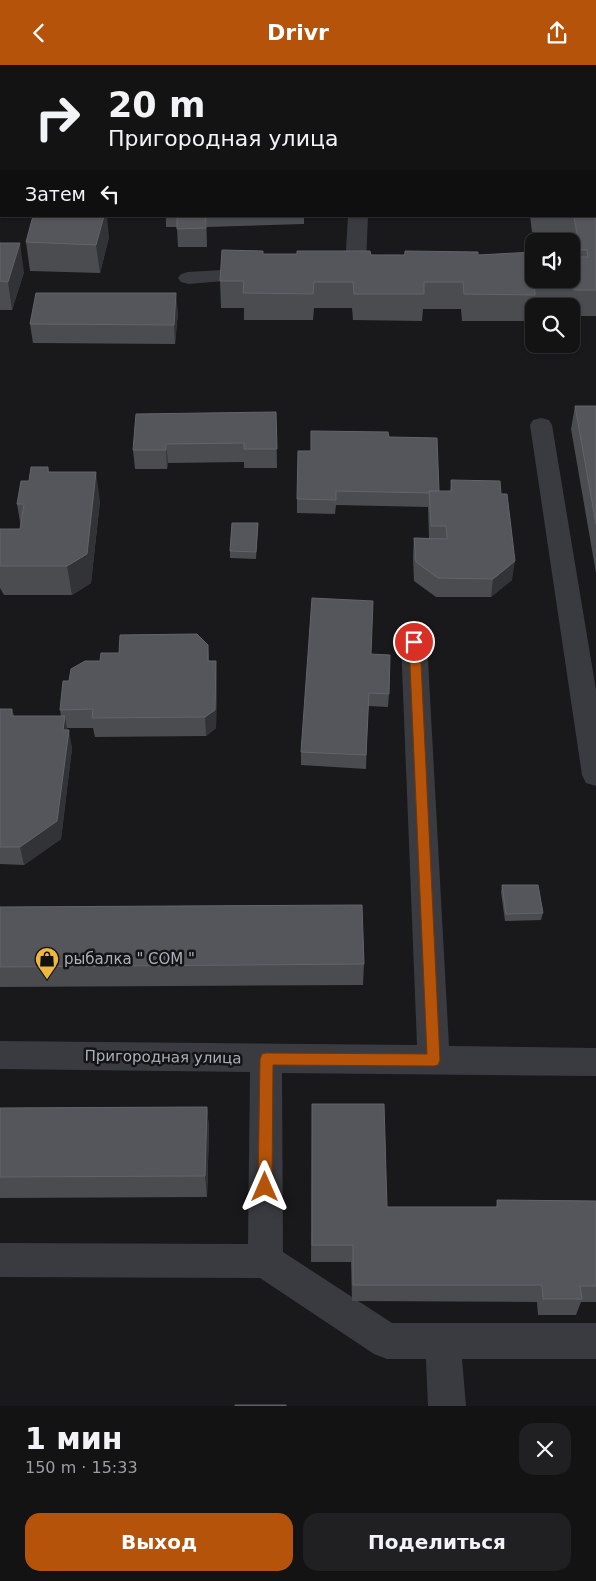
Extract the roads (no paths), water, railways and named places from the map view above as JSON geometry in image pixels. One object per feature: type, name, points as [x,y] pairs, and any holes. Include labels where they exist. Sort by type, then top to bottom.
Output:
[{"type":"street","points":[[358,217],[345,268],[395,268]]},
{"type":"street","points":[[188,279],[277,273]]},
{"type":"street","points":[[541,425],[596,775]]},
{"type":"street","points":[[414,642],[434,1060]]},
{"type":"street","name":"Пригородная улица","points":[[0,1055],[596,1062]]},
{"type":"street","points":[[265,1261],[266,1059]]},
{"type":"street","points":[[0,1260],[265,1261],[387,1341],[596,1341]]},
{"type":"street","points":[[443,1341],[447,1406]]},
{"type":"place","name":"рыбалка \" СОМ \"","points":[[47,980]]}]
